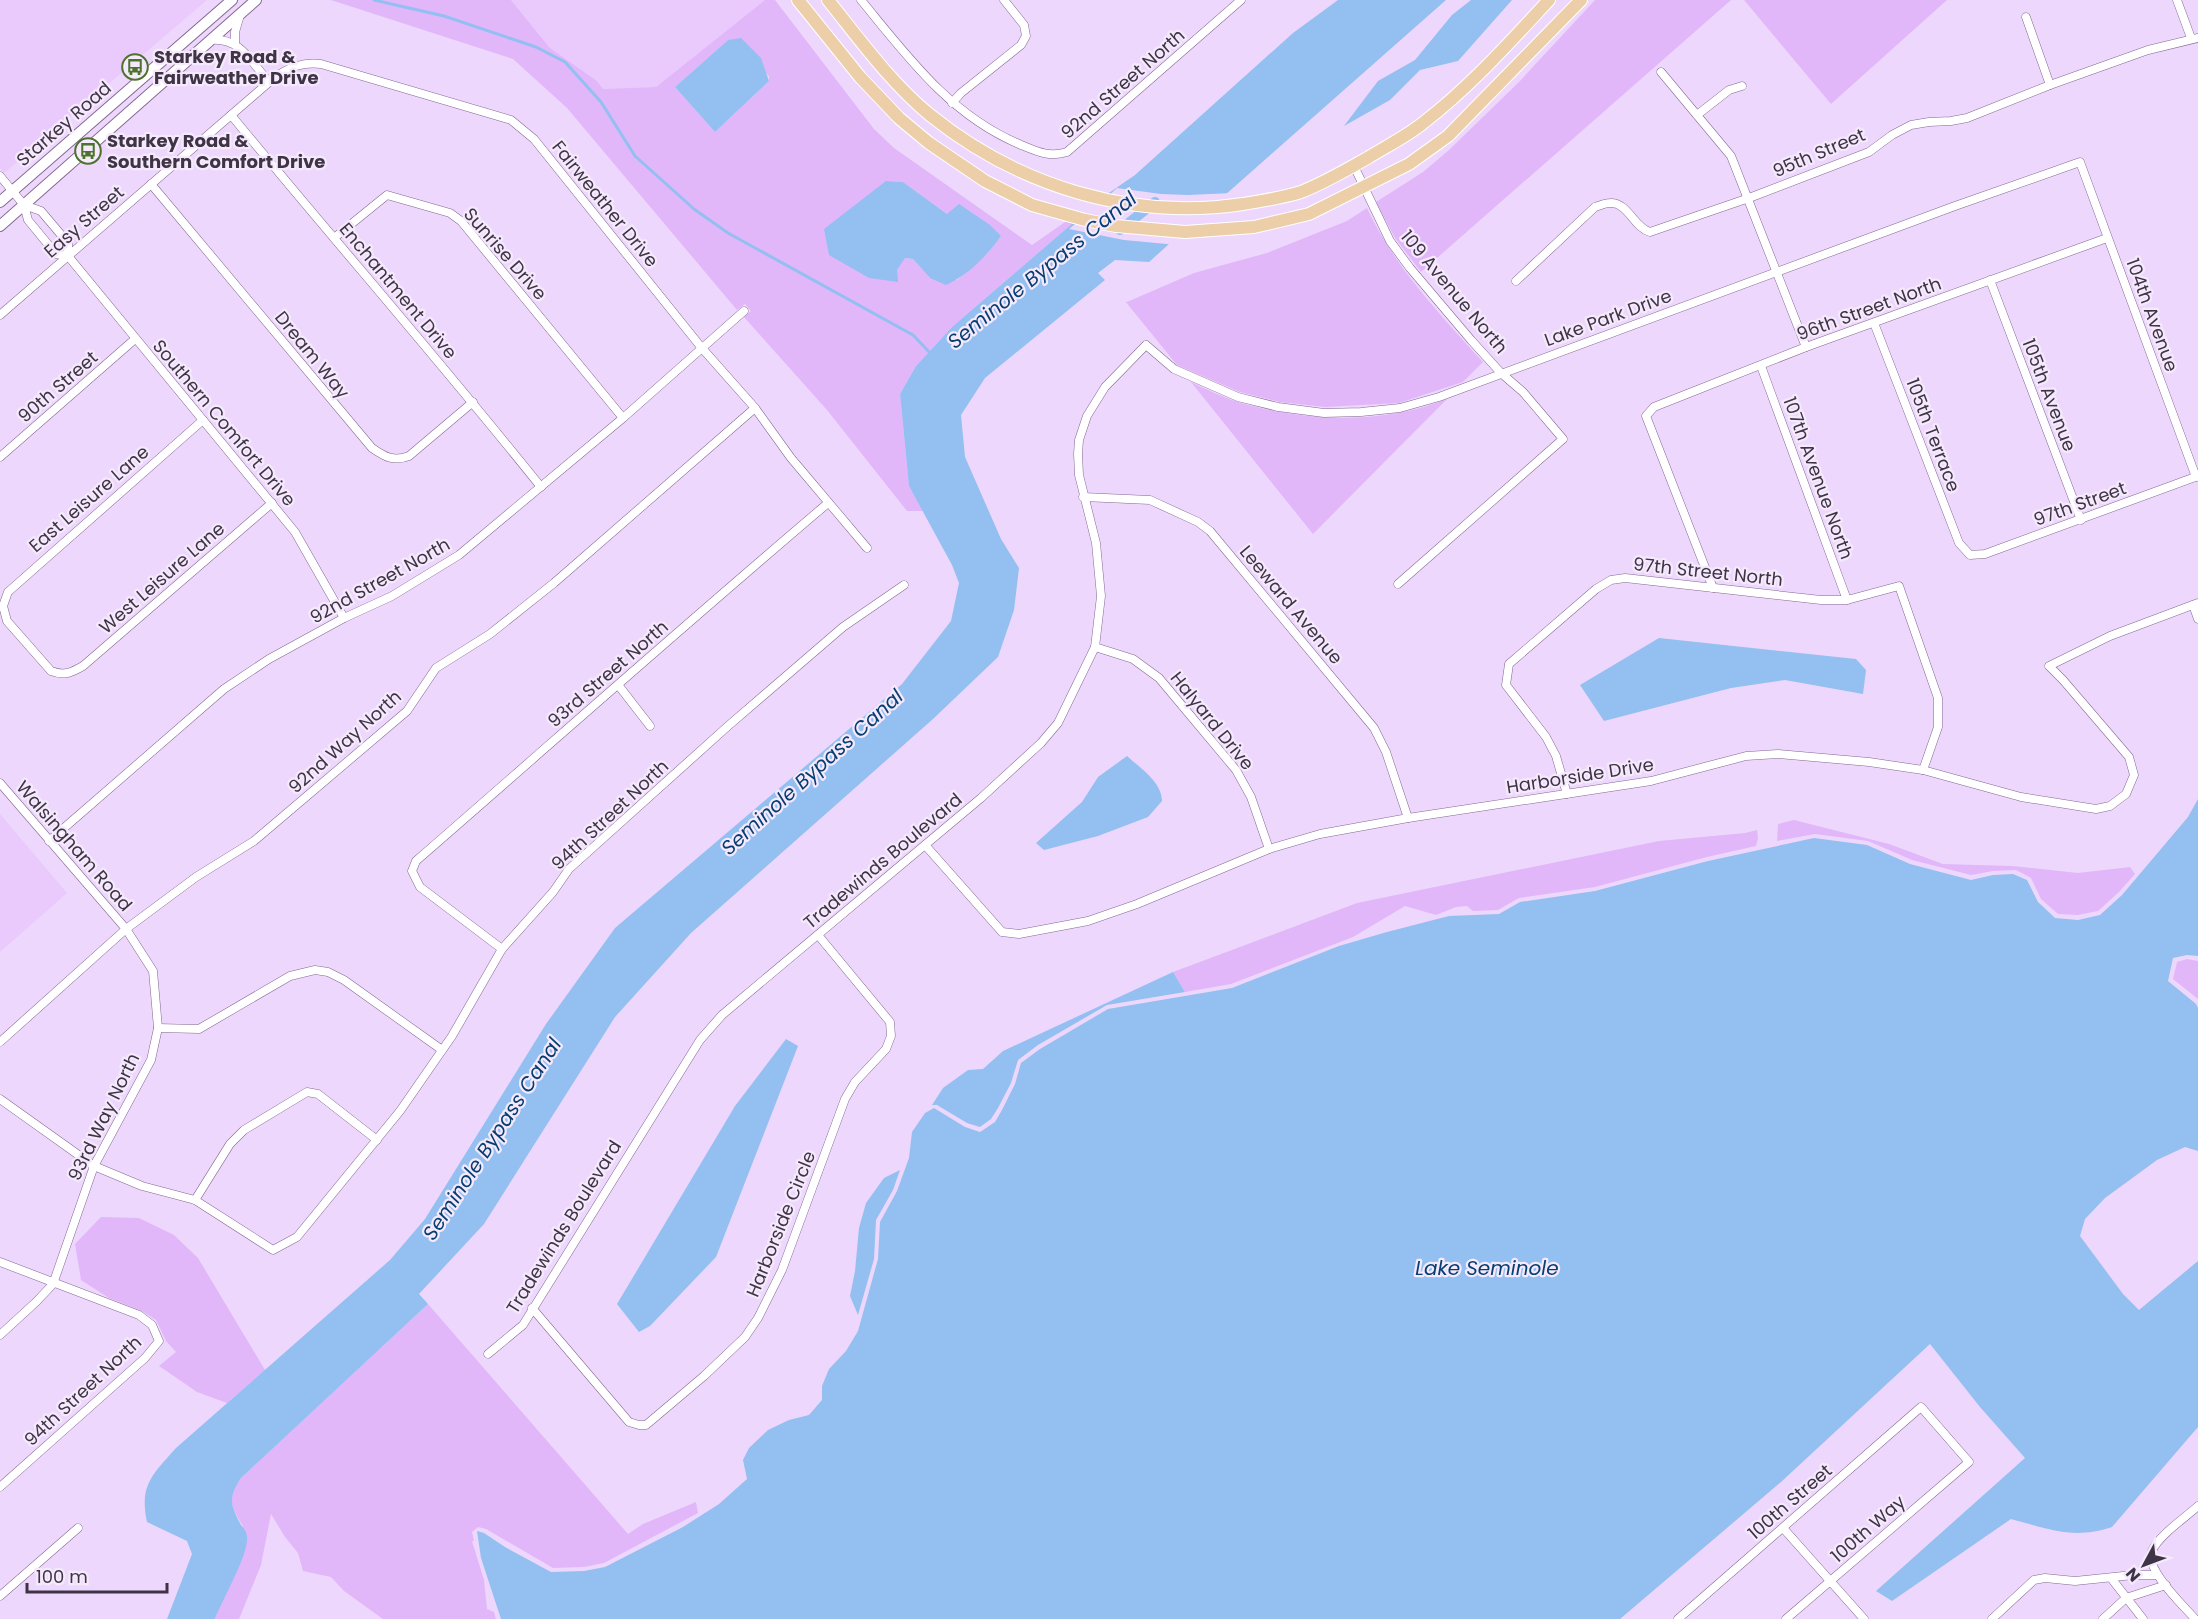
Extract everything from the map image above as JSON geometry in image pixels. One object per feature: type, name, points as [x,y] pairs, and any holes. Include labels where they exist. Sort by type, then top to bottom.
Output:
[{"type":"main road","name":"Starkey Road","points":[[0,202],[232,0]]},
{"type":"main road","name":"Starkey Road","points":[[0,226],[256,0]]},
{"type":"main road","points":[[828,0],[907,94],[928,113],[975,147],[1014,168],[1057,186],[1107,201],[1139,206],[1178,208],[1214,208],[1302,191],[1353,165],[1422,124],[1450,101],[1549,0]]},
{"type":"main road","points":[[799,1],[860,77],[899,118],[950,158],[985,181],[1032,205],[1085,220],[1155,230],[1221,231],[1263,226],[1309,214],[1409,164],[1448,136],[1581,0]]},
{"type":"main road","points":[[215,15],[225,27]]},
{"type":"street","points":[[861,0],[927,80],[952,103],[961,93],[1021,45],[1026,36],[1024,25],[1004,0]]},
{"type":"street","name":"92nd Street North","points":[[952,103],[1014,142],[1044,154],[1056,156],[1067,152],[1241,0]]},
{"type":"street","points":[[2176,0],[2194,38]]},
{"type":"street","points":[[235,43],[235,32],[240,14]]},
{"type":"street","points":[[2026,17],[2049,85]]},
{"type":"street","name":"95th Street","points":[[1516,281],[1573,225],[1595,207],[1610,203],[1616,204],[1622,207],[1643,231],[1650,232],[1749,198],[1869,152],[1892,135],[1911,125],[1967,118],[2049,85],[2148,50],[2194,38]]},
{"type":"street","points":[[211,40],[224,39],[235,43],[269,82]]},
{"type":"street","name":"Fairweather Drive","points":[[269,82],[298,65],[321,64],[511,120],[534,139],[701,347],[755,408],[791,458],[867,548]]},
{"type":"street","points":[[1661,72],[1731,156],[1806,347]]},
{"type":"street","name":"Easy Street","points":[[0,315],[269,82]]},
{"type":"street","points":[[1697,115],[1729,90],[1742,86]]},
{"type":"street","name":"Enchantment Drive","points":[[231,115],[473,402],[541,487]]},
{"type":"street","name":"104th Avenue","points":[[2080,162],[2197,477]]},
{"type":"street","name":"Lake Park Drive","points":[[1146,345],[1174,369],[1238,397],[1278,407],[1324,412],[1400,408],[1439,397],[2080,162]]},
{"type":"street","name":"109 Avenue North","points":[[1353,165],[1390,241],[1456,322],[1501,373],[1523,392],[1563,439],[1398,584]]},
{"type":"street","name":"Southern Comfort Drive","points":[[0,176],[24,205],[28,220],[56,254],[68,256]]},
{"type":"street","name":"Dream Way","points":[[150,184],[372,448],[388,458],[401,460],[409,456],[473,402]]},
{"type":"street","name":"Sunrise Drive","points":[[334,238],[387,195],[450,213],[461,221],[623,418]]},
{"type":"street","name":"Southern Comfort Drive","points":[[24,205],[41,211],[68,243],[68,256],[295,532],[344,618]]},
{"type":"street","name":"96th Street North","points":[[1713,588],[1646,416],[1654,406],[1806,347],[2107,238]]},
{"type":"street","name":"105th Avenue","points":[[1989,280],[2081,520]]},
{"type":"street","name":"92nd Street North","points":[[50,841],[224,690],[269,659],[344,618],[392,596],[459,555],[623,418],[744,310]]},
{"type":"street","name":"105th Terrace","points":[[1874,323],[1959,543],[1970,555]]},
{"type":"street","name":"90th Street","points":[[0,457],[135,339]]},
{"type":"street","name":"Tradewinds Boulevard","points":[[488,1354],[523,1325],[700,1040],[739,999],[981,798],[1048,735],[1070,702],[1095,647],[1101,596],[1096,543],[1083,496],[1078,454],[1080,440],[1088,416],[1105,387],[1146,345]]},
{"type":"street","name":"107th Avenue North","points":[[1761,366],[1847,600]]},
{"type":"street","name":"92nd Way North","points":[[0,1042],[126,929],[196,876],[254,841],[407,711],[436,668],[490,634],[554,583],[755,408]]},
{"type":"street","name":"East Leisure Lane","points":[[69,674],[51,671],[7,621],[3,606],[8,592],[203,420]]},
{"type":"street","name":"97th Street","points":[[1970,555],[1985,554],[2197,477]]},
{"type":"street","name":"Leeward Avenue","points":[[1083,496],[1150,500],[1198,522],[1210,531],[1374,728],[1386,752],[1408,818]]},
{"type":"street","name":"93rd Street North","points":[[502,949],[420,887],[412,872],[416,861],[618,686],[720,594],[828,503]]},
{"type":"street","name":"West Leisure Lane","points":[[69,674],[83,666],[272,504]]},
{"type":"street","name":"97th Street North","points":[[1567,794],[1556,756],[1546,737],[1506,685],[1509,664],[1596,589],[1611,580],[1625,578],[1821,600],[1847,600],[1899,586],[1938,698],[1938,727],[1923,770]]},
{"type":"street","name":"94th Street North","points":[[195,1200],[273,1250],[297,1237],[400,1111],[442,1050],[502,949],[553,892],[569,869],[728,726],[843,627],[904,585]]},
{"type":"street","points":[[2196,604],[2198,619]]},
{"type":"street","name":"Harborside Drive","points":[[925,845],[1002,932],[1019,934],[1088,921],[1137,904],[1269,849],[1320,834],[1408,818],[1651,781],[1746,756],[1778,754],[1869,762],[1923,770],[2021,797],[2096,809],[2110,806],[2126,794],[2134,775],[2129,757],[2049,666],[2110,636],[2196,604]]},
{"type":"street","name":"Halyard Drive","points":[[1095,647],[1132,659],[1159,678],[1236,770],[1251,797],[1269,849]]},
{"type":"street","points":[[618,686],[650,726]]},
{"type":"street","name":"Walsingham Road","points":[[0,783],[126,929]]},
{"type":"street","name":"93rd Way North","points":[[0,1335],[53,1284],[94,1167],[151,1060],[158,1028],[153,971],[126,929]]},
{"type":"street","name":"Harborside Circle","points":[[532,1308],[629,1422],[639,1425],[646,1425],[704,1376],[745,1337],[758,1318],[782,1270],[845,1099],[855,1082],[886,1049],[891,1036],[890,1022],[818,935]]},
{"type":"street","points":[[158,1028],[199,1029],[290,976],[315,970],[328,972],[344,980],[442,1050]]},
{"type":"street","points":[[0,1099],[94,1167],[142,1186],[195,1200],[230,1144],[244,1130],[307,1092],[318,1094],[377,1140]]},
{"type":"street","points":[[0,1262],[53,1284]]},
{"type":"street","name":"94th Street North","points":[[0,1487],[145,1358],[159,1341],[152,1325],[139,1315],[53,1284]]},
{"type":"street","name":"100th Way","points":[[1786,1619],[1969,1462],[1921,1407]]},
{"type":"street","name":"100th Street","points":[[1678,1619],[1921,1407]]},
{"type":"street","points":[[2195,1619],[2157,1575],[2150,1559],[2151,1551],[2158,1542],[2198,1506]]},
{"type":"street","points":[[0,1596],[78,1528]]},
{"type":"street","points":[[1783,1528],[1864,1619]]},
{"type":"street","points":[[1992,1619],[2034,1580],[2045,1578],[2075,1581],[2157,1575]]},
{"type":"street","points":[[2111,1578],[2143,1619]]},
{"type":"street","points":[[2103,1619],[2126,1598],[2166,1585]]},
{"type":"shaded area","points":[[0,0],[207,0],[4,173],[0,168]]},
{"type":"shaded area","points":[[331,0],[511,0],[550,48],[597,81],[603,89],[656,87],[765,0],[775,0],[874,129],[894,148],[1032,245],[1068,220],[1074,222],[952,327],[916,366],[900,394],[909,486],[923,511],[907,511],[827,410],[744,317],[751,311],[745,304],[737,310],[567,108],[513,59]],"holes":[[[728,40],[769,76],[769,81],[715,132],[675,87]],[[886,181],[903,182],[947,214],[1001,236],[988,253],[957,280],[930,278],[913,259],[904,258],[897,270],[897,281]]]},
{"type":"shaded area","points":[[511,0],[765,0],[656,87],[603,89],[597,81],[550,48]]},
{"type":"shaded area","points":[[1595,0],[1731,0],[1421,272],[1395,238],[1376,202],[1423,172],[1449,150],[1519,82]]},
{"type":"shaded area","points":[[1744,0],[1947,0],[1831,104]]},
{"type":"shaded area","points":[[1367,208],[1404,270],[1483,362],[1463,382],[1399,403],[1325,407],[1280,402],[1240,392],[1177,365],[1125,301],[1194,273],[1267,253],[1347,221]]},
{"type":"shaded area","points":[[1191,382],[1238,402],[1290,414],[1316,417],[1370,417],[1422,407],[1447,399],[1313,534]]},
{"type":"shaded area","points":[[0,814],[67,893],[0,952]]},
{"type":"shaded area","points":[[1794,820],[1889,844],[1943,864],[2012,866],[2078,873],[2130,867],[2135,874],[2098,911],[2078,915],[2058,914],[2041,899],[2031,878],[2016,870],[1971,875],[1912,860],[1868,841],[1815,834],[1777,841],[1778,824]]},
{"type":"shaded area","points":[[1757,830],[1756,846],[1595,887],[1519,898],[1498,910],[1473,911],[1467,906],[1456,907],[1436,915],[1405,906],[1353,937],[1231,984],[1185,992],[1173,972],[1357,903],[1659,841]]},
{"type":"shaded area","points":[[2187,959],[2198,961],[2198,999],[2173,979],[2177,962]]},
{"type":"shaded area","points":[[101,1217],[139,1218],[174,1235],[198,1258],[265,1370],[227,1403],[197,1392],[159,1366],[176,1352],[166,1341],[156,1320],[142,1311],[109,1298],[81,1280],[75,1244]]},
{"type":"shaded area","points":[[428,1304],[628,1534],[643,1524],[696,1502],[698,1513],[604,1563],[584,1567],[553,1568],[486,1529],[478,1527],[472,1532],[474,1541],[472,1541],[484,1580],[487,1609],[494,1612],[496,1619],[383,1619],[344,1591],[331,1577],[303,1571],[298,1553],[271,1514],[261,1565],[239,1619],[215,1619],[243,1526],[235,1513],[232,1502],[234,1491],[241,1478]]},
{"type":"water","points":[[1338,0],[1446,0],[1216,203],[1106,195],[1135,175],[1293,33]]},
{"type":"water","points":[[1471,0],[1512,0],[1458,61],[1420,70],[1390,100],[1344,126],[1378,81],[1415,60],[1452,15]]},
{"type":"water","points":[[741,38],[761,58],[769,81],[715,132],[675,87],[728,40]]},
{"type":"water","points":[[886,181],[903,182],[947,214],[959,204],[990,225],[1001,236],[977,264],[946,285],[930,278],[913,259],[905,258],[897,270],[898,282],[869,278],[829,255],[824,229]]},
{"type":"water","points":[[1074,222],[1178,236],[1149,262],[1115,260],[1098,273],[1105,280],[985,378],[961,415],[965,457],[1001,539],[1019,568],[1014,610],[998,657],[933,719],[691,933],[615,1017],[484,1224],[419,1294],[428,1304],[241,1478],[232,1496],[232,1501],[247,1537],[246,1545],[240,1565],[215,1619],[167,1619],[192,1554],[187,1541],[147,1522],[145,1498],[147,1489],[161,1465],[176,1448],[390,1260],[425,1219],[546,1024],[615,928],[902,684],[951,621],[959,583],[952,565],[909,486],[900,394],[916,366],[952,327]]},
{"type":"water","points":[[1659,638],[1856,659],[1866,670],[1863,694],[1785,680],[1731,688],[1604,721],[1580,685]]},
{"type":"water","points":[[1127,756],[1149,776],[1161,794],[1162,801],[1148,817],[1098,836],[1044,850],[1036,843],[1082,802],[1098,777]]},
{"type":"water","name":"Lake Seminole","points":[[2198,799],[2198,956],[2187,955],[2173,958],[2168,981],[2198,1008],[2198,1151],[2185,1147],[2157,1160],[2105,1198],[2085,1219],[2080,1236],[2123,1294],[2139,1310],[2198,1261],[2198,1427],[2112,1527],[2085,1533],[2073,1533],[2011,1519],[1892,1601],[1876,1591],[2025,1458],[1980,1407],[1930,1344],[1781,1482],[1620,1619],[501,1619],[481,1558],[477,1531],[551,1572],[584,1571],[605,1567],[683,1527],[719,1504],[747,1479],[743,1460],[749,1448],[768,1430],[789,1420],[809,1415],[822,1400],[822,1386],[829,1369],[846,1351],[858,1331],[878,1259],[880,1222],[897,1191],[909,1158],[912,1132],[925,1113],[934,1108],[965,1127],[980,1132],[995,1122],[1015,1084],[1021,1063],[1040,1049],[1108,1009],[1232,988],[1339,946],[1449,916],[1499,914],[1520,902],[1595,891],[1708,861],[1814,838],[1867,845],[1910,864],[1971,880],[1993,875],[2013,874],[2027,880],[2038,902],[2055,918],[2078,920],[2100,915],[2122,895],[2188,817]]},
{"type":"water","points":[[1173,972],[1185,992],[1107,1005],[1038,1045],[1018,1060],[1011,1083],[998,1108],[991,1119],[980,1127],[967,1123],[937,1105],[932,1105],[943,1088],[968,1070],[983,1069],[1003,1051]]},
{"type":"water","points":[[786,1039],[798,1046],[716,1257],[650,1326],[639,1332],[617,1304],[735,1106]]},
{"type":"water","points":[[900,1170],[893,1190],[876,1220],[874,1259],[858,1315],[850,1296],[859,1228],[866,1203],[884,1178]]},
{"type":"pier","points":[[1117,188],[1161,194],[1232,193],[1218,205],[1106,198]]},
{"type":"pier","points":[[1080,220],[1181,237],[1173,245],[1124,240],[1069,229]]},
{"type":"waterway","points":[[374,0],[444,16],[536,47],[565,62],[601,102],[635,156],[694,209],[728,233],[913,335],[932,355]]},
{"type":"waterway","name":"Seminole Bypass Canal","points":[[1120,230],[1155,202]]},
{"type":"place","name":"Starkey Road & Fairweather Drive","points":[[135,67]]},
{"type":"place","name":"Starkey Road & Southern Comfort Drive","points":[[88,151]]}]
